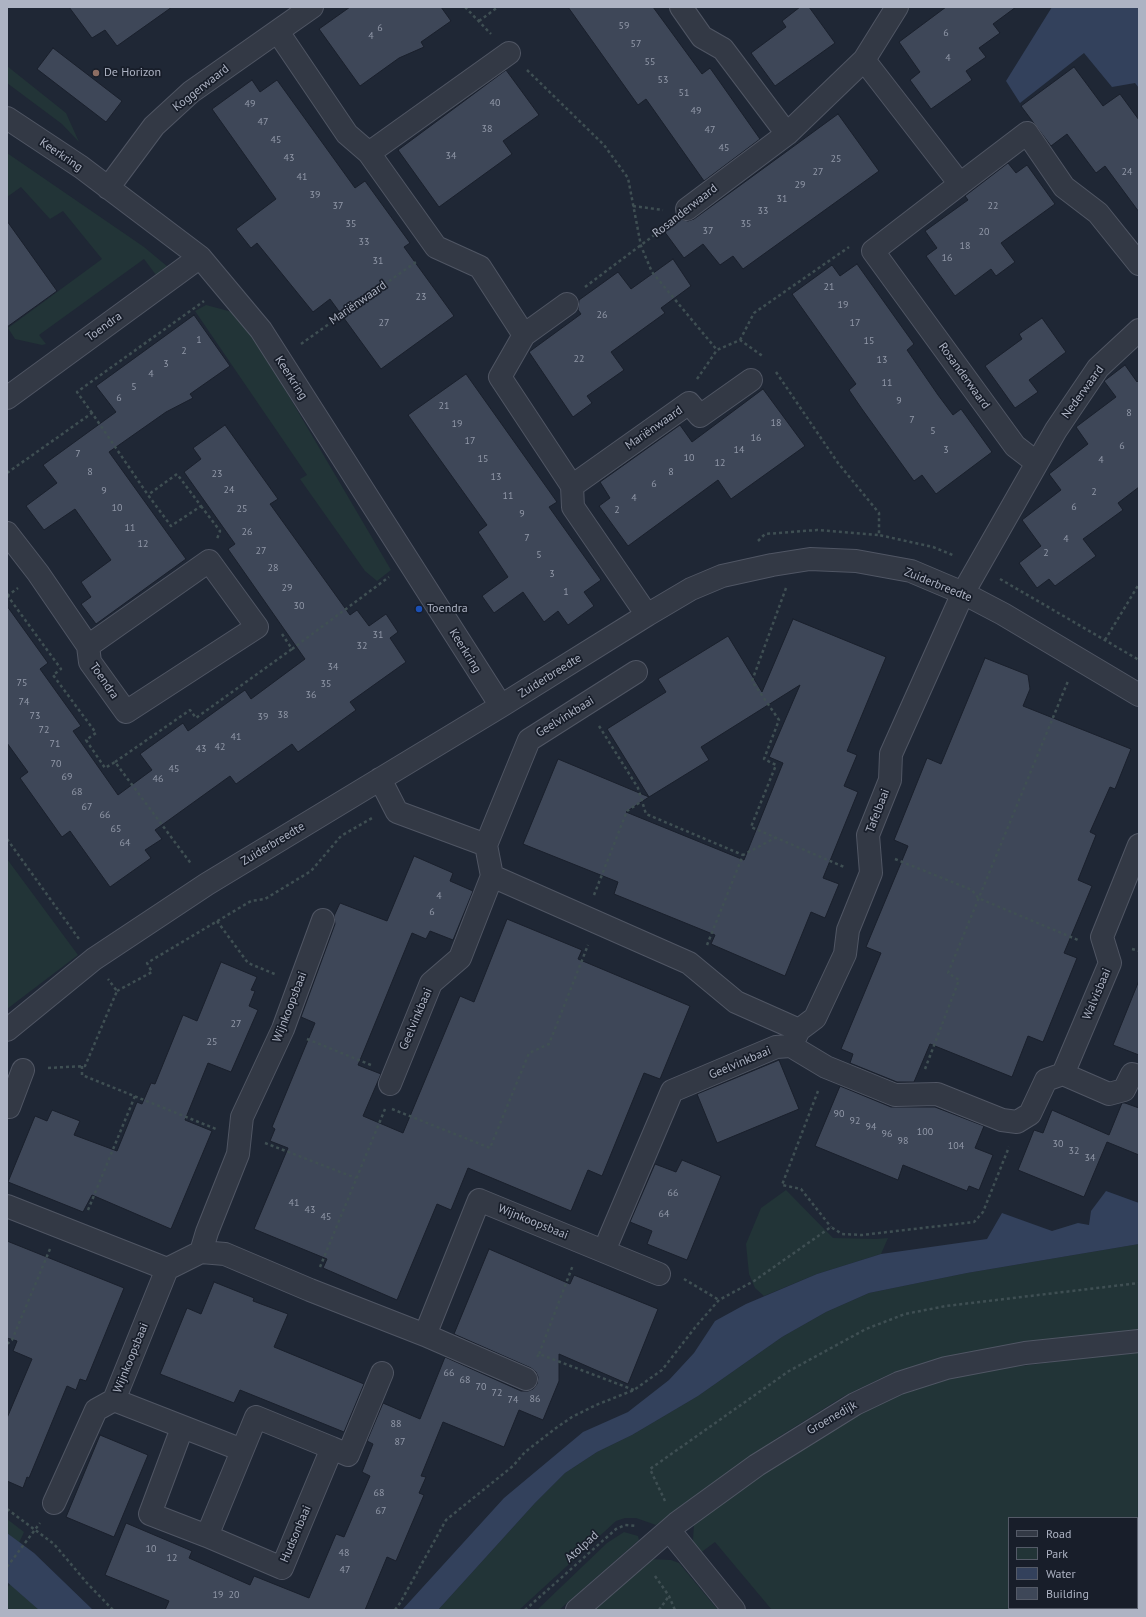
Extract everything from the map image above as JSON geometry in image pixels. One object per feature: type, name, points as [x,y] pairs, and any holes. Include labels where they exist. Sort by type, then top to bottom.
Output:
[{"type":"street","points":[[681,7],[702,38],[723,49],[788,134]]},
{"type":"street","name":"Rosanderwaard","points":[[685,211],[788,134],[864,60],[898,7]]},
{"type":"street","name":"Koggerwaard","points":[[108,188],[154,126],[186,97],[278,32],[305,9]]},
{"type":"street","points":[[278,32],[347,134],[369,153],[436,248],[480,267],[524,335]]},
{"type":"street","points":[[369,153],[509,53]]},
{"type":"street","points":[[864,60],[960,184]]},
{"type":"street","name":"Keerkring","points":[[7,118],[81,167],[200,257],[260,330],[501,706]]},
{"type":"street","points":[[873,251],[1027,133],[1064,187],[1098,213],[1139,264]]},
{"type":"street","name":"Rosanderwaard","points":[[873,251],[1015,446],[1037,463]]},
{"type":"street","name":"Toendra","points":[[7,398],[200,257]]},
{"type":"street","points":[[567,304],[524,335],[500,376],[572,486],[573,507],[648,615]]},
{"type":"street","name":"Nederwaard","points":[[1037,463],[1056,430],[1098,368],[1139,330]]},
{"type":"street","name":"Mariënwaard","points":[[572,486],[689,403],[700,416],[751,380]]},
{"type":"street","points":[[963,593],[1037,463]]},
{"type":"street","name":"Toendra","points":[[7,534],[38,573],[88,646],[90,662],[126,712],[257,627]]},
{"type":"street","name":"Zuiderbreedte","points":[[7,1030],[94,958],[206,884],[501,706],[691,589],[722,576],[810,559],[856,561],[910,571],[963,593],[1003,614],[1139,695]]},
{"type":"street","points":[[209,561],[257,627]]},
{"type":"street","name":"Toendra","points":[[88,646],[209,561]]},
{"type":"street","name":"Tafelbaai","points":[[795,1038],[815,1018],[845,954],[848,930],[871,873],[868,835],[890,780],[891,754],[963,593]]},
{"type":"street","name":"Geelvinkbaai","points":[[486,845],[529,740],[636,672]]},
{"type":"street","points":[[380,779],[397,812],[486,845],[492,876],[689,963],[736,1002],[795,1038],[826,1067],[895,1095],[937,1094],[1002,1120],[1017,1122],[1030,1114],[1046,1080],[1063,1074],[1109,1094],[1124,1090],[1132,1074],[1139,1076]]},
{"type":"street","name":"Walvisbaai","points":[[1063,1074],[1110,963],[1102,937],[1139,845]]},
{"type":"street","name":"Geelvinkbaai","points":[[391,1079],[431,983],[460,958],[492,876]]},
{"type":"street","name":"Wijnkoopsbaai","points":[[201,1252],[206,1232],[238,1154],[242,1117],[283,1029],[323,920]]},
{"type":"street","name":"Geelvinkbaai","points":[[604,1251],[672,1091],[795,1038]]},
{"type":"street","points":[[7,1107],[9,1107],[23,1070]]},
{"type":"street","name":"Wijnkoopsbaai","points":[[425,1335],[480,1200],[659,1274]]},
{"type":"street","points":[[7,1206],[167,1269],[201,1252],[225,1254],[310,1290],[425,1335],[526,1380]]},
{"type":"street","name":"Wijnkoopsbaai","points":[[54,1503],[96,1410],[114,1400],[167,1269]]},
{"type":"street","name":"Groenedijk","points":[[577,1610],[662,1536],[757,1465],[818,1425],[854,1404],[899,1383],[946,1368],[1025,1353],[1139,1341]]},
{"type":"street","points":[[207,1536],[256,1417],[348,1454],[382,1373]]},
{"type":"street","points":[[114,1400],[182,1428],[242,1450]]},
{"type":"street","name":"Hudsonbaai","points":[[182,1428],[150,1514],[207,1536],[282,1568],[332,1448]]},
{"type":"street","points":[[662,1536],[734,1610]]},
{"type":"path","points":[[465,7],[509,53],[604,144],[628,178],[641,246],[652,272],[717,350]]},
{"type":"path","points":[[480,21],[498,7]]},
{"type":"path","points":[[633,206],[685,211]]},
{"type":"path","name":"Rosanderwaard","points":[[641,246],[685,211]]},
{"type":"path","points":[[567,304],[583,288],[641,246]]},
{"type":"path","points":[[689,403],[693,385],[717,350],[740,340],[754,313],[850,247],[873,251]]},
{"type":"path","name":"Mariënwaard","points":[[279,359],[436,248]]},
{"type":"path","points":[[201,506],[171,526],[77,392],[224,286]]},
{"type":"path","points":[[740,340],[767,359]]},
{"type":"path","points":[[776,372],[838,463],[879,513],[879,535],[933,547],[978,566],[1139,660]]},
{"type":"path","points":[[7,473],[92,413]]},
{"type":"path","points":[[148,495],[177,474],[220,531],[209,561]]},
{"type":"path","points":[[796,561],[752,681],[779,720],[764,760],[776,765],[751,827],[869,878]]},
{"type":"path","points":[[7,595],[61,669],[53,675],[96,733],[86,740],[105,768],[190,710],[196,718],[409,563]]},
{"type":"path","points":[[1105,640],[1139,584]]},
{"type":"path","points":[[257,627],[271,619],[292,649]]},
{"type":"path","points":[[914,1095],[960,980],[948,973],[1077,658]]},
{"type":"path","points":[[586,705],[638,788],[646,814],[742,855]]},
{"type":"path","points":[[115,762],[206,884]]},
{"type":"path","points":[[310,1290],[386,1107],[490,1148],[529,1053],[549,1044],[590,939],[594,920],[594,896],[627,811],[642,801]]},
{"type":"path","points":[[23,1070],[86,1066],[117,992],[152,972],[147,963],[252,901],[265,899],[311,871],[341,836],[394,805]]},
{"type":"path","points":[[698,970],[742,855],[775,838]]},
{"type":"path","points":[[7,839],[117,992]]},
{"type":"path","points":[[869,848],[972,890],[978,898],[1106,951]]},
{"type":"path","points":[[217,921],[248,963],[300,984]]},
{"type":"path","points":[[283,1029],[391,1079]]},
{"type":"path","points":[[82,1066],[82,1075],[223,1132],[260,1141],[356,1178]]},
{"type":"path","points":[[826,1067],[782,1185],[801,1189],[831,1227],[842,1234],[862,1235],[974,1222],[983,1212],[1012,1140],[1017,1122]]},
{"type":"path","points":[[395,1610],[446,1520],[513,1466],[529,1448],[556,1428],[572,1417],[590,1408],[634,1390],[662,1370],[697,1325],[719,1300],[754,1281],[831,1227]]},
{"type":"path","points":[[526,1380],[539,1354],[582,1242]]},
{"type":"path","points":[[659,1274],[672,1274],[694,1283],[719,1300]]},
{"type":"path","points":[[667,1504],[650,1469],[789,1371],[866,1329],[905,1314],[946,1306],[1139,1283]]},
{"type":"path","points":[[539,1354],[634,1390]]},
{"type":"path","points":[[7,1509],[54,1544],[87,1583],[113,1610]]},
{"type":"path","name":"Atolpad","points":[[524,1610],[616,1529],[625,1524],[635,1525],[647,1533],[662,1536]]},
{"type":"path","points":[[7,1567],[30,1538]]},
{"type":"path","points":[[659,1610],[669,1596],[675,1610]]},
{"type":"green space","points":[[7,66],[66,113],[79,142],[62,124],[7,83]]},
{"type":"green space","points":[[7,153],[144,247],[168,267],[156,275],[144,259],[39,335],[46,344],[42,345],[15,339],[8,328],[102,259],[63,211],[50,219],[21,187],[7,197]]},
{"type":"green space","points":[[206,305],[236,313],[253,335],[391,570],[377,581],[365,571],[300,479],[307,475],[195,311]]},
{"type":"green space","points":[[7,859],[78,955],[7,1009]]},
{"type":"green space","points":[[786,1190],[833,1238],[888,1238],[881,1254],[817,1274],[764,1296],[755,1288],[749,1274],[746,1244],[761,1208]]},
{"type":"green space","points":[[1139,1244],[1139,1330],[1006,1346],[938,1359],[886,1376],[844,1396],[777,1438],[656,1525],[636,1518],[625,1518],[616,1521],[519,1610],[438,1610],[535,1503],[565,1473],[597,1452],[632,1435],[698,1396],[782,1337],[826,1312],[869,1293],[967,1273]]},
{"type":"green space","points":[[1139,1351],[1139,1610],[772,1610],[715,1542],[699,1554],[694,1547],[694,1524],[743,1487],[795,1452],[871,1406],[906,1391],[942,1380],[982,1371]]},
{"type":"green space","points":[[7,1519],[24,1532],[19,1543],[7,1533]]},
{"type":"green space","points":[[624,1532],[638,1536],[639,1540],[559,1610],[537,1610],[607,1543]]},
{"type":"green space","points":[[648,1559],[671,1560],[679,1563],[718,1610],[591,1610]]},
{"type":"green space","points":[[10,1584],[39,1610],[7,1610],[7,1588]]},
{"type":"water","points":[[1052,7],[1139,7],[1139,88],[1135,83],[1112,87],[1084,53],[1020,103],[1006,81]]},
{"type":"water","points":[[1106,1191],[1139,1203],[1139,1244],[967,1273],[869,1293],[826,1312],[782,1337],[698,1396],[632,1435],[597,1452],[565,1473],[535,1503],[438,1610],[402,1610],[504,1498],[583,1432],[628,1412],[669,1380],[694,1353],[715,1321],[746,1304],[817,1274],[881,1254],[987,1239],[1002,1213],[1052,1231],[1078,1223],[1089,1225],[1091,1211]]},
{"type":"water","points":[[7,1533],[34,1553],[93,1610],[39,1610],[7,1582]]},
{"type":"building","points":[[69,7],[172,7],[117,46],[105,30],[92,38]]},
{"type":"building","points":[[350,7],[441,7],[451,21],[421,42],[424,47],[399,58],[360,86],[319,29]]},
{"type":"building","points":[[568,7],[653,7],[702,74],[710,68],[760,139],[704,181],[646,99],[638,105]]},
{"type":"building","points":[[800,7],[809,7],[835,43],[775,86],[751,53],[786,27],[782,21]]},
{"type":"building","points":[[946,7],[1016,7],[993,24],[1000,33],[979,48],[986,57],[966,71],[972,80],[931,109],[910,80],[920,72],[899,42]]},
{"type":"building","points":[[53,48],[122,101],[106,122],[37,69]]},
{"type":"building","points":[[1074,67],[1103,106],[1120,94],[1139,120],[1139,212],[1105,166],[1096,173],[1067,134],[1051,146],[1021,106]]},
{"type":"building","points":[[506,70],[539,115],[503,141],[512,154],[439,207],[398,150]]},
{"type":"building","points":[[252,80],[260,92],[277,80],[355,188],[365,181],[410,243],[404,247],[454,316],[381,369],[330,299],[313,312],[257,243],[251,248],[236,229],[276,199],[212,109]]},
{"type":"building","points":[[838,114],[879,171],[743,269],[733,256],[720,265],[703,244],[684,258],[664,231],[680,219],[688,221],[694,219]]},
{"type":"building","points":[[1008,163],[1016,173],[1027,165],[1055,204],[1001,243],[1015,262],[996,276],[991,269],[955,296],[926,256],[937,248],[925,231],[968,200],[965,196]]},
{"type":"building","points":[[7,221],[57,291],[7,327]]},
{"type":"building","points":[[673,259],[691,286],[661,308],[665,313],[611,352],[624,370],[587,396],[592,403],[573,417],[529,352],[581,314],[578,310],[579,300],[618,272],[631,289]]},
{"type":"building","points":[[857,264],[914,344],[907,350],[938,395],[953,415],[961,409],[992,452],[936,494],[922,475],[914,481],[862,409],[849,390],[856,384],[792,294],[832,265],[840,276]]},
{"type":"building","points":[[194,315],[230,366],[190,394],[193,398],[166,412],[109,452],[186,559],[96,624],[81,604],[91,597],[81,582],[111,560],[75,509],[44,530],[26,506],[57,483],[43,465],[116,412],[96,386]]},
{"type":"building","points":[[1042,318],[1066,352],[1029,380],[1038,392],[1015,408],[985,366],[1022,339],[1019,334]]},
{"type":"building","points":[[1125,365],[1137,382],[1139,380],[1139,487],[1118,503],[1123,510],[1083,539],[1096,556],[1055,586],[1049,579],[1037,588],[1019,563],[1041,546],[1022,520],[1061,490],[1049,474],[1088,444],[1076,427],[1116,397],[1104,381]]},
{"type":"building","points":[[466,374],[557,502],[549,507],[601,580],[584,592],[594,606],[568,625],[558,611],[544,622],[523,592],[494,613],[482,596],[508,577],[478,532],[487,525],[408,415]]},
{"type":"building","points":[[763,389],[805,446],[731,499],[718,480],[628,546],[599,506],[610,498],[600,482],[680,425],[692,442]]},
{"type":"building","points":[[225,425],[278,499],[270,504],[350,615],[357,610],[369,626],[386,614],[398,632],[390,638],[406,662],[350,702],[356,710],[298,752],[292,744],[236,784],[230,776],[155,830],[162,839],[145,850],[151,858],[110,887],[70,831],[62,837],[20,778],[28,772],[7,743],[7,606],[48,663],[40,669],[81,726],[73,731],[118,795],[152,770],[140,754],[183,723],[188,731],[245,690],[251,699],[305,659],[228,549],[235,544],[184,472],[201,459],[193,448]]},
{"type":"building","points":[[793,619],[886,657],[847,751],[857,755],[844,786],[858,792],[823,878],[839,884],[825,918],[811,912],[785,976],[711,944],[715,935],[614,894],[618,882],[523,844],[558,759],[649,797],[607,729],[666,692],[658,679],[728,636],[762,692]],"holes":[[[800,685],[769,757],[783,763],[744,860],[626,812],[709,760],[701,747]]]},
{"type":"building","points":[[985,658],[1028,675],[1030,689],[1023,706],[1131,749],[1115,789],[1110,787],[1090,832],[1096,835],[1078,880],[1092,886],[1064,953],[1077,958],[1043,1042],[1028,1036],[1012,1077],[930,1044],[914,1082],[897,1082],[850,1063],[853,1054],[841,1049],[881,953],[866,947],[908,846],[894,840],[927,758],[941,764]]},
{"type":"building","points":[[414,856],[453,873],[450,881],[473,891],[453,940],[430,931],[426,939],[412,933],[358,1065],[381,1074],[363,1116],[403,1133],[460,996],[474,1002],[507,919],[582,950],[578,959],[690,1006],[660,1079],[644,1073],[602,1176],[588,1170],[571,1211],[468,1168],[451,1210],[437,1204],[397,1300],[323,1268],[327,1259],[254,1229],[288,1148],[270,1141],[275,1129],[272,1127],[315,1023],[301,1017],[335,924],[334,916],[340,903],[387,921]]},
{"type":"building","points":[[221,962],[257,977],[251,990],[255,991],[249,1006],[258,1010],[231,1072],[208,1063],[185,1120],[212,1131],[171,1229],[92,1195],[83,1212],[8,1182],[35,1116],[47,1121],[52,1110],[80,1121],[74,1135],[117,1151],[137,1102],[142,1104],[151,1083],[155,1084],[183,1015],[197,1021]]},
{"type":"building","points":[[1139,983],[1139,1055],[1113,1045]]},
{"type":"building","points":[[779,1060],[799,1109],[717,1143],[697,1094]]},
{"type":"building","points":[[840,1086],[891,1107],[935,1107],[984,1126],[975,1148],[993,1155],[979,1190],[969,1186],[967,1191],[903,1165],[898,1180],[815,1146]]},
{"type":"building","points":[[1122,1103],[1139,1108],[1139,1155],[1107,1142],[1084,1197],[1018,1170],[1034,1130],[1043,1133],[1052,1110],[1109,1135]]},
{"type":"building","points":[[682,1160],[721,1176],[687,1260],[647,1244],[652,1231],[630,1222],[655,1164],[676,1172]]},
{"type":"building","points":[[7,1241],[124,1288],[86,1381],[80,1379],[76,1390],[67,1386],[29,1478],[27,1477],[23,1488],[7,1481],[7,1418],[32,1359],[13,1351],[17,1341],[7,1338]]},
{"type":"building","points":[[489,1249],[570,1284],[574,1275],[658,1309],[628,1384],[559,1354],[559,1381],[543,1420],[519,1410],[504,1447],[443,1422],[421,1476],[426,1477],[419,1493],[424,1495],[396,1561],[387,1557],[365,1610],[165,1610],[169,1601],[105,1575],[126,1523],[192,1551],[189,1558],[250,1585],[254,1576],[309,1598],[336,1534],[344,1537],[370,1476],[362,1472],[373,1444],[367,1441],[383,1403],[420,1419],[445,1357],[521,1391],[533,1389],[537,1384],[538,1377],[536,1372],[531,1368],[454,1334]]},
{"type":"building","points":[[214,1282],[254,1298],[253,1301],[288,1314],[274,1347],[364,1384],[344,1432],[240,1390],[234,1403],[160,1374],[187,1308],[201,1314]]},
{"type":"building","points":[[100,1435],[148,1455],[114,1537],[66,1517]]},
{"type":"place","name":"De Horizon","points":[[96,73]]},
{"type":"place","name":"Toendra","points":[[419,609]]}]
